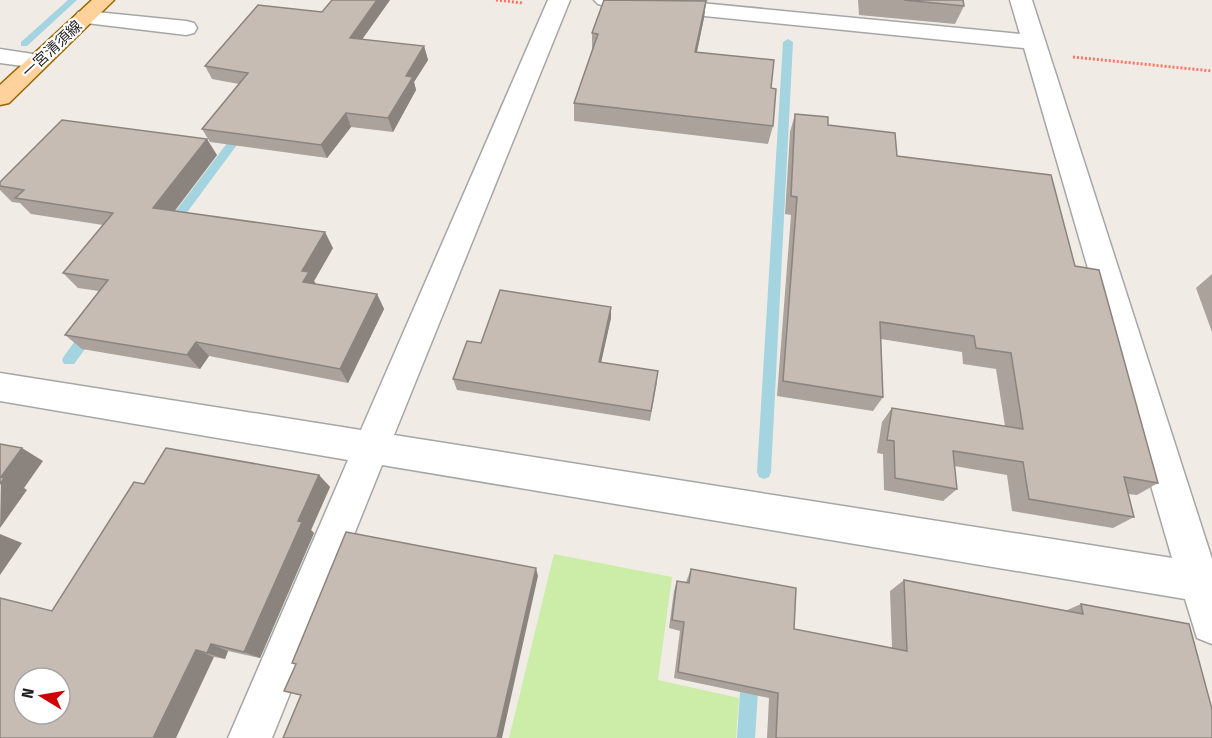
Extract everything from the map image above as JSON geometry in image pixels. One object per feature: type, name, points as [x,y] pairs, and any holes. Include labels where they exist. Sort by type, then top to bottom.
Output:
[{"type":"main road","name":"一宮清須線","points":[[0,98],[104,0]]},
{"type":"street","points":[[250,738],[559,0]]},
{"type":"street","points":[[605,0],[1036,46]]},
{"type":"street","points":[[1021,0],[1205,583],[1212,624]]},
{"type":"street","points":[[86,17],[186,28]]},
{"type":"street","points":[[0,56],[38,61]]},
{"type":"street","points":[[0,387],[1205,583]]},
{"type":"path","points":[[1036,46],[1082,58],[1212,71]]},
{"type":"green space","points":[[554,554],[672,577],[658,680],[739,698],[736,738],[509,738]]},
{"type":"building","points":[[332,0],[377,0],[350,38],[424,46],[406,76],[413,77],[388,118],[346,113],[321,145],[202,129],[248,73],[205,66],[258,5],[322,12]]},
{"type":"building","points":[[604,0],[706,1],[695,52],[774,60],[771,88],[776,89],[773,126],[574,103],[598,34],[592,33]]},
{"type":"building","points":[[904,0],[963,0],[964,6]]},
{"type":"building","points":[[795,114],[828,117],[828,125],[895,133],[897,156],[1051,175],[1075,266],[1099,270],[1158,483],[1124,477],[1134,517],[1029,499],[1023,462],[953,451],[957,489],[895,478],[894,441],[887,440],[892,408],[1023,429],[1011,353],[976,348],[974,336],[880,322],[883,397],[783,381],[797,197],[791,196]]},
{"type":"building","points":[[62,120],[207,139],[153,208],[325,232],[302,271],[309,272],[303,282],[377,294],[340,369],[196,342],[187,355],[65,335],[108,280],[63,273],[113,213],[15,198],[24,190],[0,186],[0,182]]},
{"type":"building","points":[[500,290],[611,307],[599,362],[658,371],[651,411],[453,379],[467,341],[481,343]]},
{"type":"building","points":[[0,444],[22,448],[1,477],[4,478],[0,484]]},
{"type":"building","points":[[166,448],[319,475],[298,521],[302,522],[244,652],[211,644],[207,653],[196,650],[153,738],[0,738],[0,598],[52,611],[134,482],[144,484]]},
{"type":"building","points":[[346,532],[536,568],[497,738],[283,738],[301,695],[284,691],[296,664],[292,663]]},
{"type":"building","points":[[691,569],[796,588],[794,629],[907,651],[904,580],[1083,614],[1081,604],[1189,624],[1212,709],[1212,738],[776,738],[778,693],[678,672],[684,622],[672,620],[677,581],[689,583]]},
{"type":"waterway","points":[[24,44],[73,0]]},
{"type":"waterway","points":[[764,472],[788,42]]},
{"type":"waterway","points":[[170,227],[241,132]]},
{"type":"waterway","points":[[69,360],[89,333]]},
{"type":"waterway","points":[[746,738],[750,677]]}]
